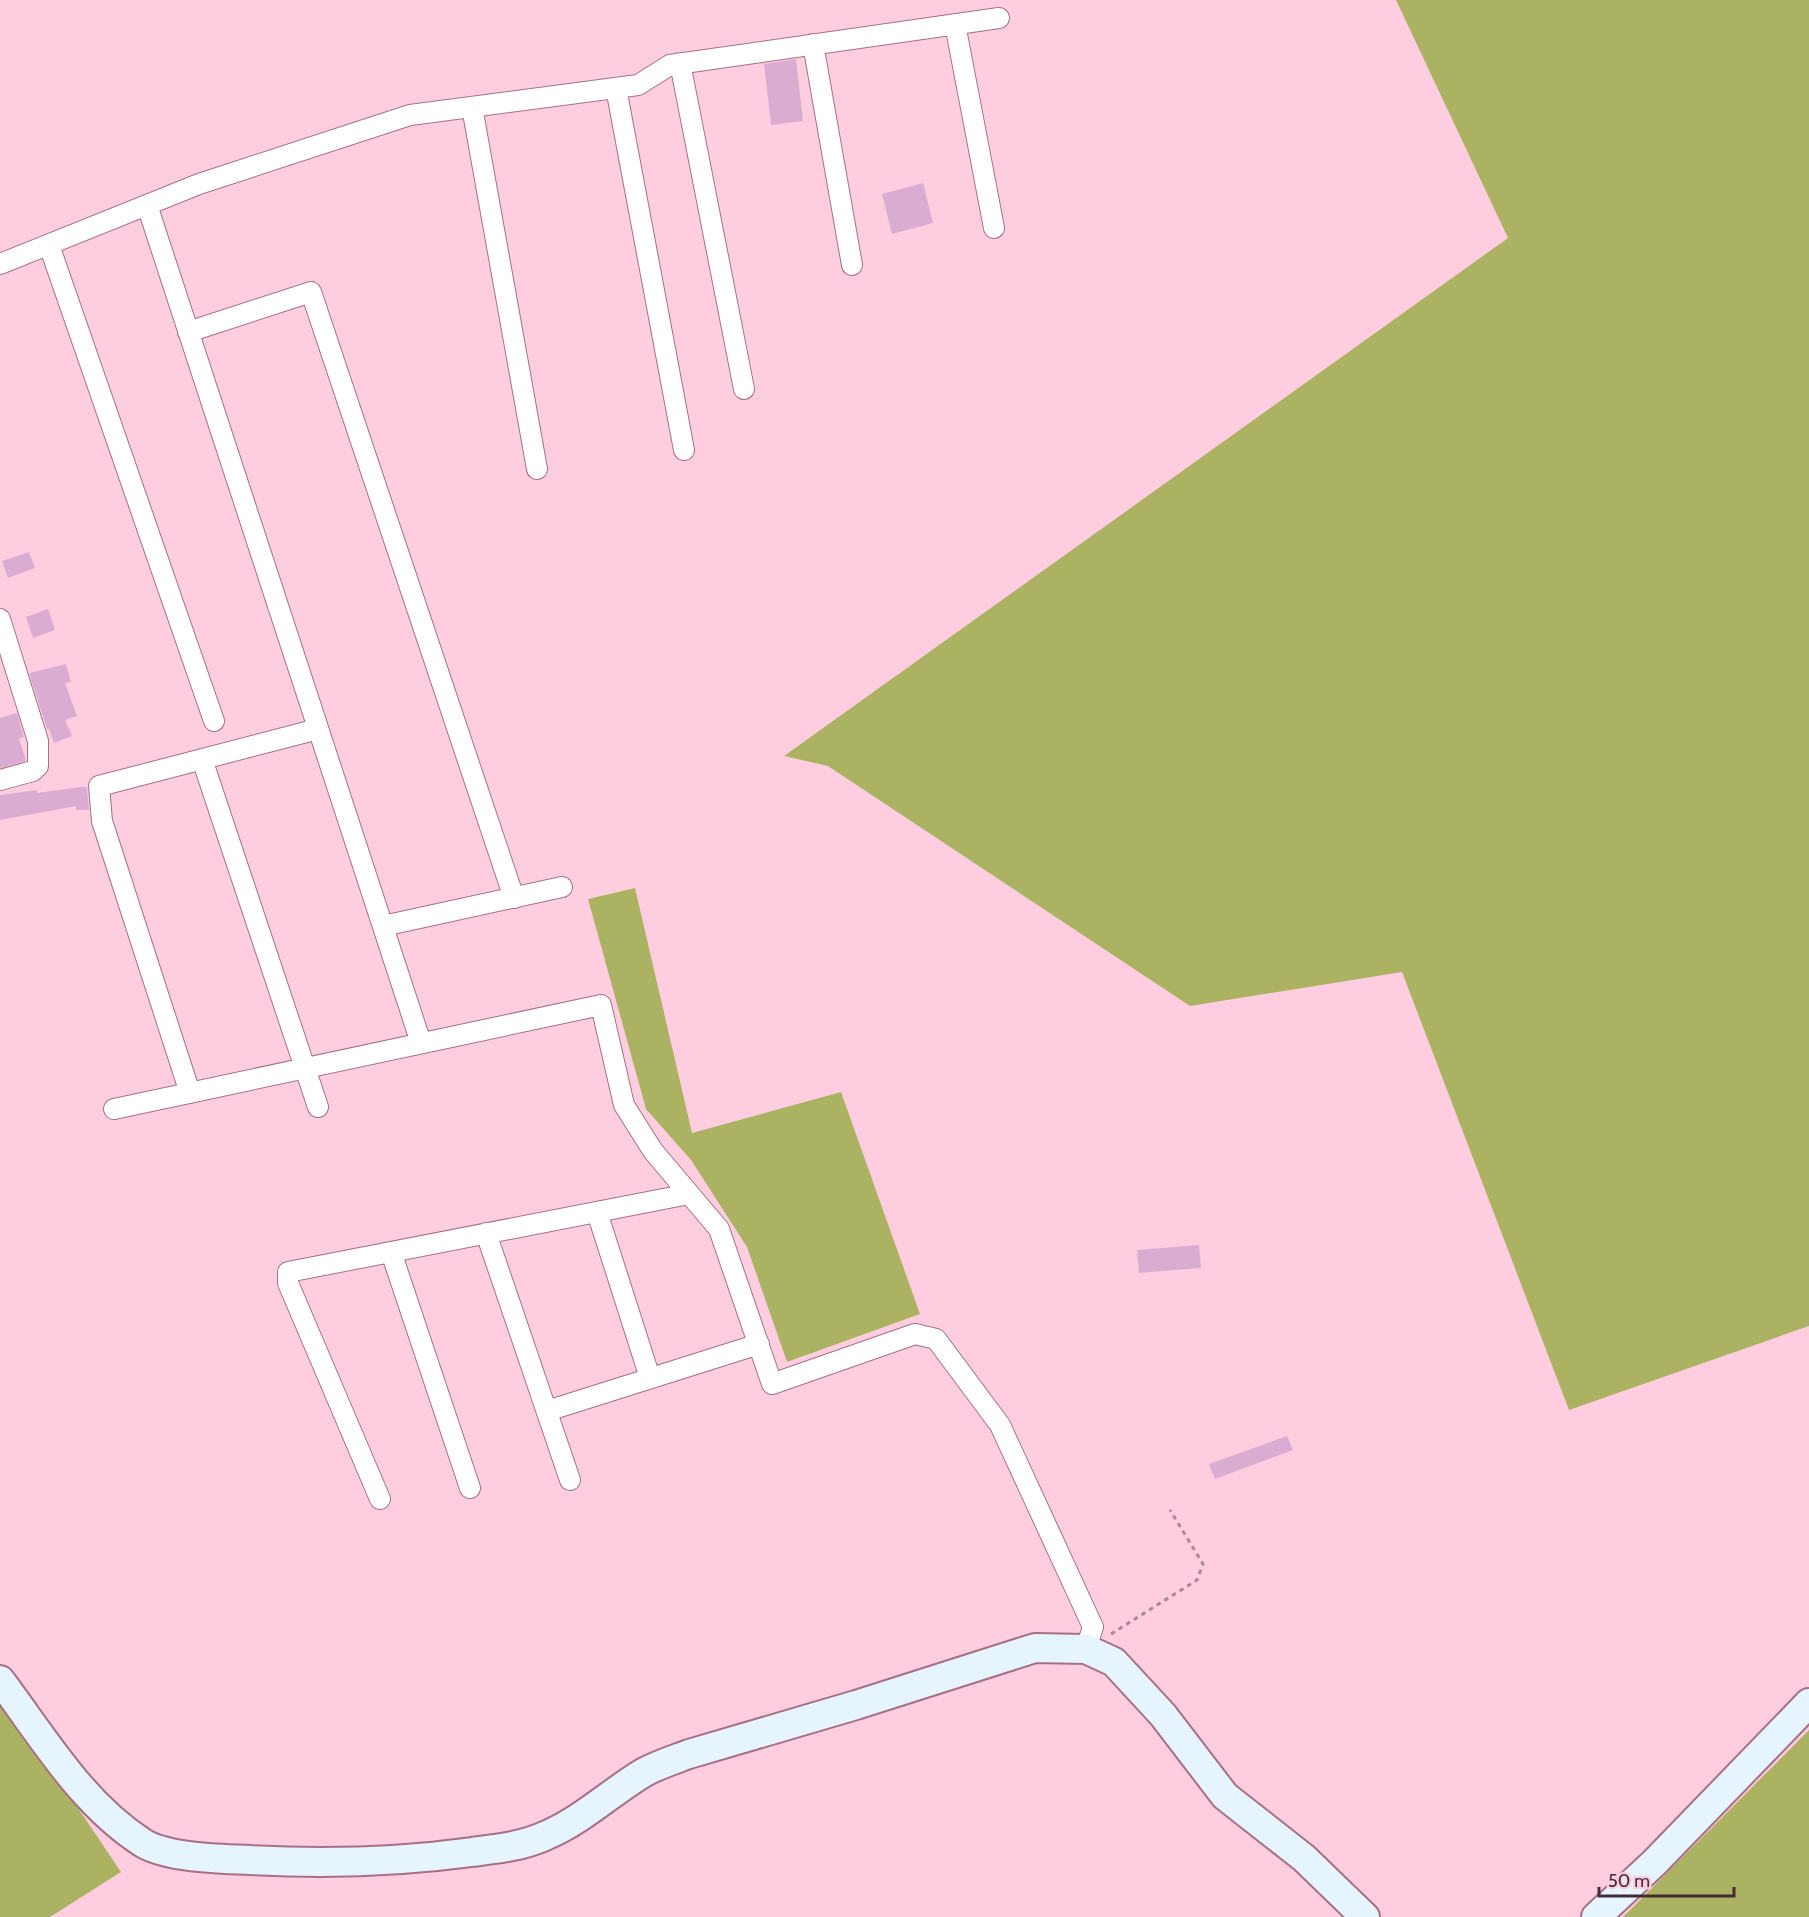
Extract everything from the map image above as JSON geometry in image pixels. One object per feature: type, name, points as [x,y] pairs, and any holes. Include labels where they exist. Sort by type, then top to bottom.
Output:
[{"type":"street","points":[[0,264],[199,184],[410,115],[638,85],[670,65],[680,63],[999,18]]},
{"type":"street","points":[[955,24],[994,228]]},
{"type":"street","points":[[813,44],[852,265]]},
{"type":"street","points":[[680,63],[744,389]]},
{"type":"street","points":[[616,88],[684,450]]},
{"type":"street","points":[[472,107],[537,470]]},
{"type":"street","points":[[147,205],[421,1043]]},
{"type":"street","points":[[49,245],[214,721]]},
{"type":"street","points":[[188,332],[311,292],[514,898]]},
{"type":"street","points":[[0,620],[38,741],[39,755],[38,766],[33,771],[0,780]]},
{"type":"street","points":[[190,1093],[102,820],[99,786],[318,729]]},
{"type":"street","points":[[202,759],[318,1107]]},
{"type":"street","points":[[383,926],[562,887]]},
{"type":"street","points":[[114,1109],[601,1005],[624,1105],[653,1151],[719,1229],[772,1384],[915,1334],[936,1339],[999,1425],[1093,1627],[1086,1649]]},
{"type":"street","points":[[380,1499],[300,1306],[288,1283],[288,1272],[689,1194]]},
{"type":"street","points":[[597,1212],[650,1378]]},
{"type":"street","points":[[486,1233],[570,1480]]},
{"type":"street","points":[[391,1252],[470,1488]]},
{"type":"street","points":[[547,1411],[759,1344]]},
{"type":"street","points":[[0,1680],[84,1793],[145,1844],[169,1852],[214,1859],[370,1862],[494,1849],[547,1836],[592,1809],[643,1773],[689,1754],[856,1705],[1035,1648],[1086,1649],[1114,1662],[1163,1715],[1225,1796],[1304,1858],[1365,1917]]},
{"type":"street","points":[[1596,1917],[1655,1862],[1809,1703]]},
{"type":"path","points":[[1086,1649],[1197,1580],[1203,1564],[1170,1510]]},
{"type":"green space","points":[[1396,0],[1809,0],[1809,1326],[1569,1410],[1402,972],[1190,1006],[828,766],[784,756],[1508,238]]},
{"type":"green space","points":[[635,888],[692,1133],[841,1092],[920,1314],[787,1362],[747,1247],[691,1160],[646,1109],[588,899]]},
{"type":"green space","points":[[0,1692],[121,1872],[50,1917],[0,1917]]},
{"type":"green space","points":[[1809,1730],[1809,1917],[1623,1917]]},
{"type":"building","points":[[796,59],[803,121],[771,125],[764,64]]},
{"type":"building","points":[[923,183],[933,223],[892,234],[882,194]]},
{"type":"building","points":[[29,552],[35,568],[8,578],[2,561]]},
{"type":"building","points":[[48,609],[55,630],[33,638],[26,617]]},
{"type":"building","points":[[66,664],[71,682],[65,683],[77,716],[65,720],[72,736],[54,743],[47,729],[29,673]]},
{"type":"building","points":[[17,713],[24,737],[19,738],[26,761],[0,768],[0,718]]},
{"type":"building","points":[[87,787],[89,810],[76,810],[76,806],[0,820],[0,795]]},
{"type":"building","points":[[1199,1245],[1201,1268],[1139,1273],[1137,1250]]},
{"type":"building","points":[[1287,1436],[1293,1450],[1215,1479],[1209,1464]]}]
